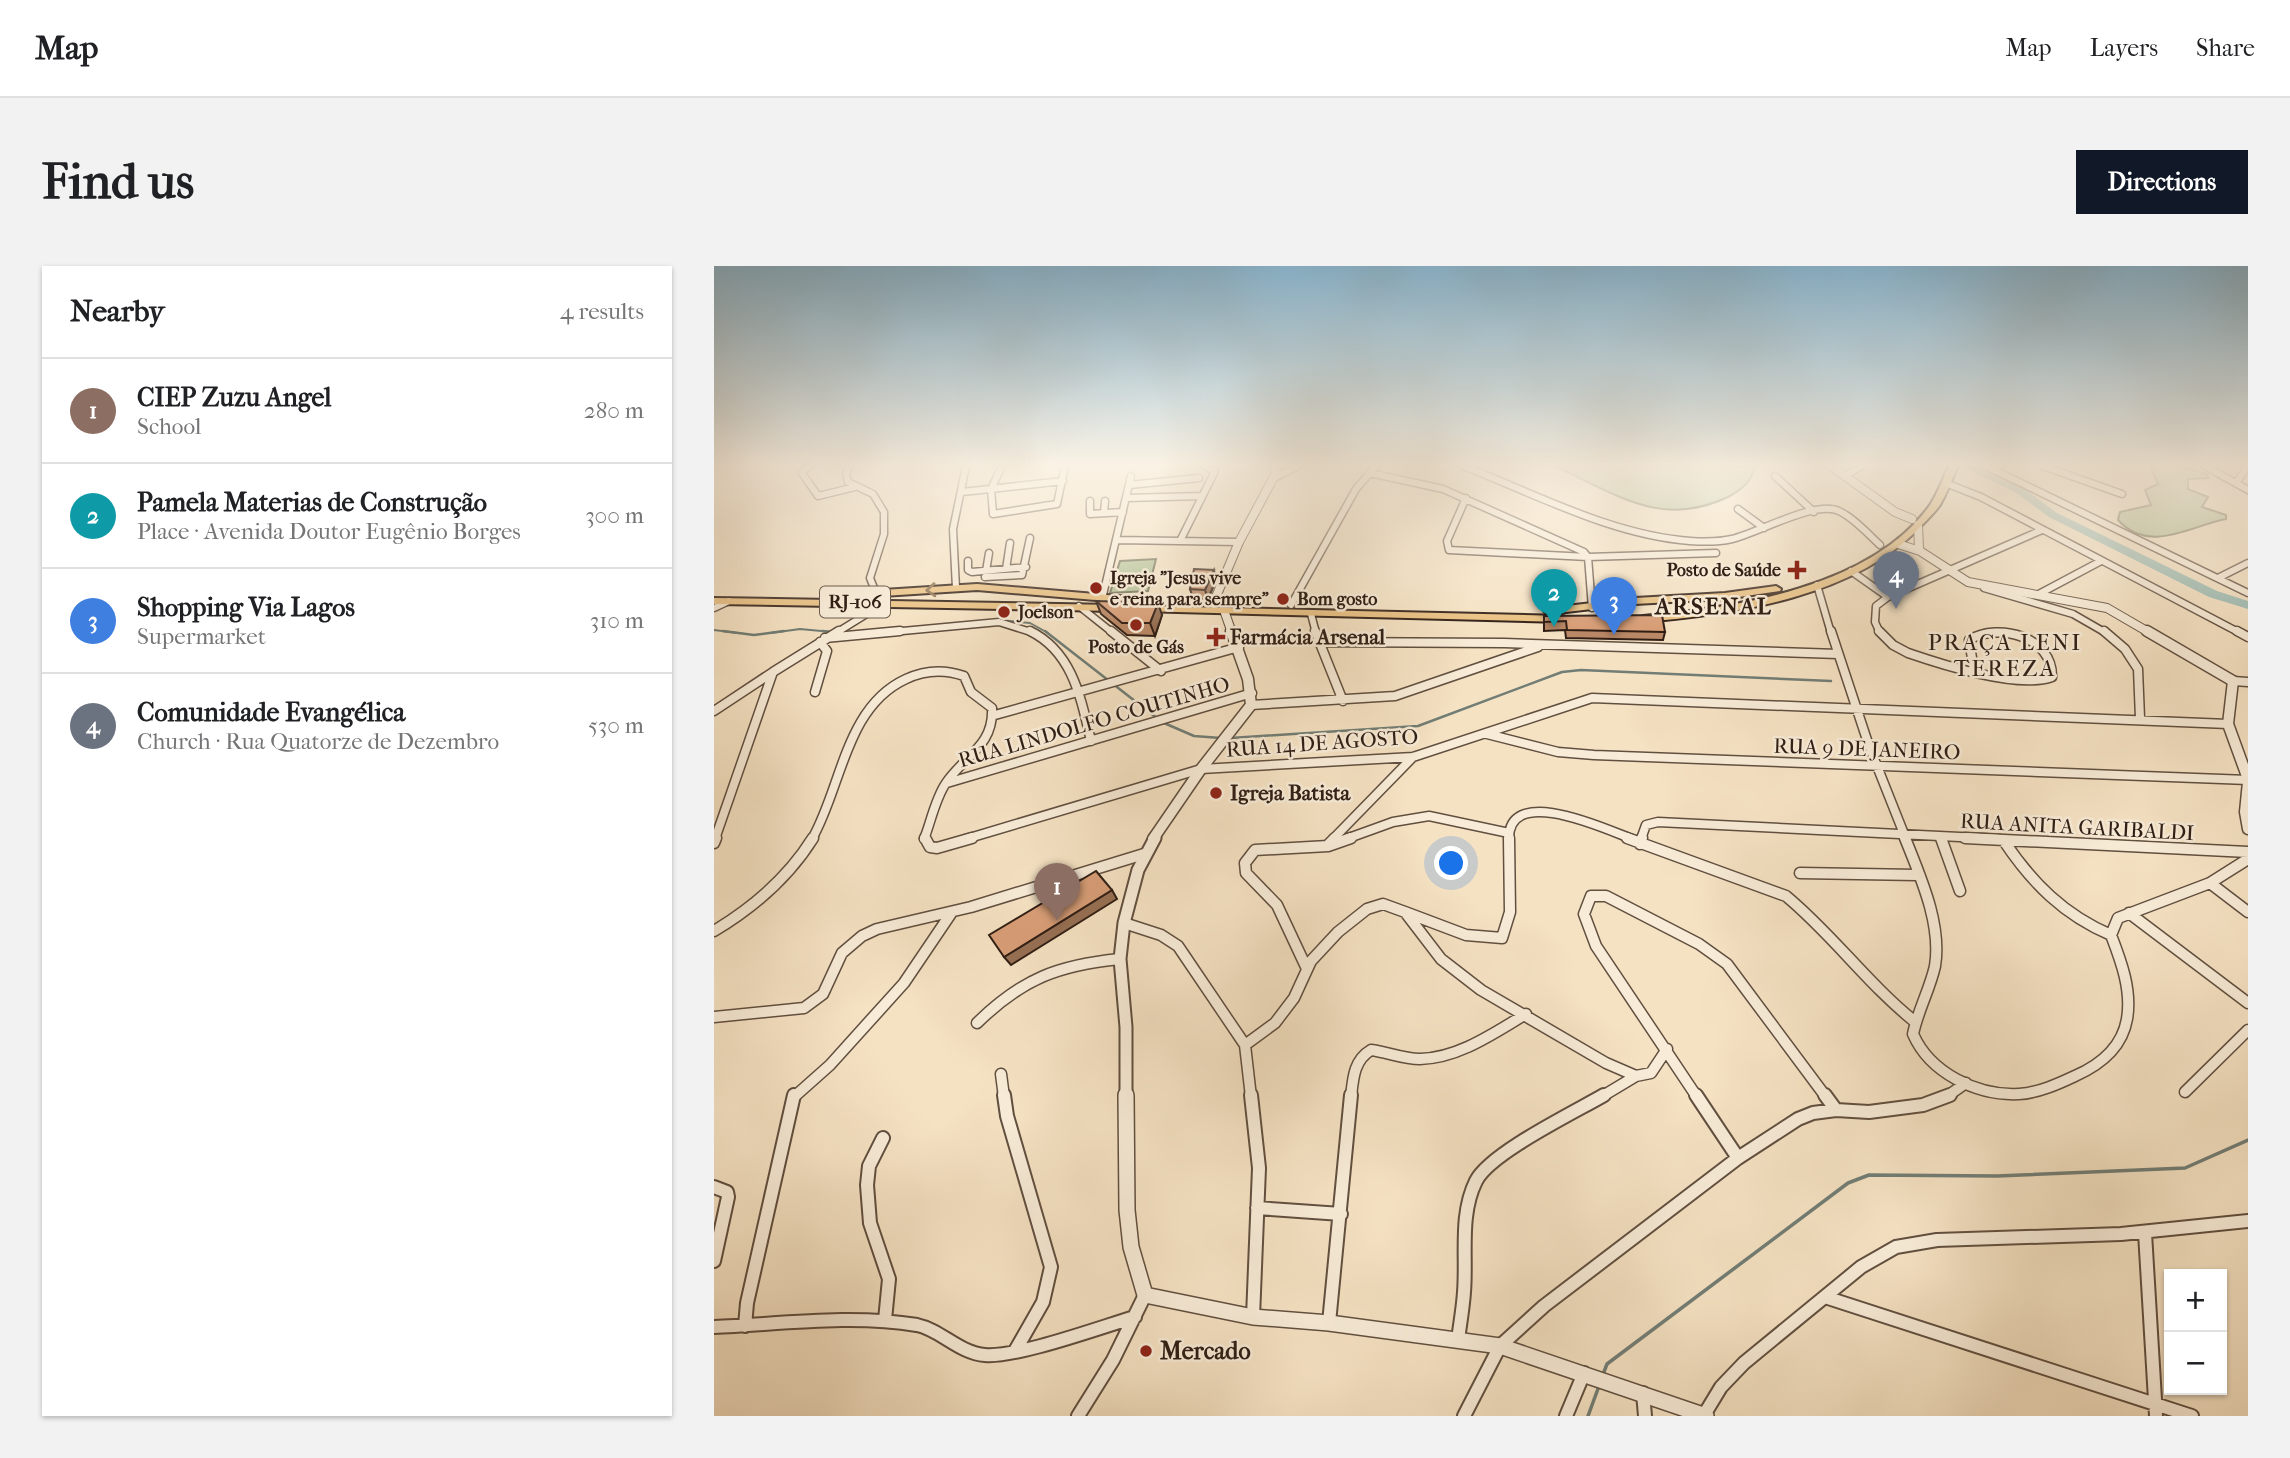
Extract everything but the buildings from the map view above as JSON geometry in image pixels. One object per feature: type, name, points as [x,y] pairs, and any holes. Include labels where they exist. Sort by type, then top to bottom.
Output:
[{"type":"highway","name":"RJ-106","points":[[1624,602],[1638,611],[1629,619],[1733,608],[1817,585],[1852,571],[1898,544],[1915,522]]},
{"type":"highway","name":"RJ-106","points":[[714,598],[960,588],[1213,604],[1544,611],[1592,608],[1624,602],[1725,596],[1790,586],[1849,565],[1915,522]]},
{"type":"highway","points":[[948,604],[968,598],[971,593],[960,588]]},
{"type":"highway","points":[[995,606],[985,598],[1004,589]]},
{"type":"highway","name":"RJ-106","points":[[714,598],[729,601],[1079,606],[1225,613],[1357,612],[1603,619]]},
{"type":"street","points":[[876,593],[870,578],[885,520]]},
{"type":"street","points":[[957,520],[953,543],[960,588]]},
{"type":"street","points":[[1102,599],[1122,520]]},
{"type":"street","points":[[1180,541],[1190,520]]},
{"type":"street","points":[[1213,604],[1251,520]]},
{"type":"street","points":[[1291,605],[1339,520]]},
{"type":"street","points":[[1456,520],[1447,541],[1449,550],[1588,557],[1697,556],[1716,553]]},
{"type":"street","points":[[1515,520],[1578,548],[1588,557],[1592,608]]},
{"type":"street","points":[[1614,520],[1649,532],[1717,541],[1790,520]]},
{"type":"street","points":[[1753,520],[1764,528]]},
{"type":"street","points":[[1850,520],[1880,545]]},
{"type":"street","points":[[1910,520],[1915,522],[1919,548]]},
{"type":"street","points":[[2023,520],[2248,638]]},
{"type":"street","points":[[2097,520],[2248,593]]},
{"type":"street","points":[[1974,670],[1969,640],[1974,635],[1988,632],[2015,635],[2031,642],[2052,660],[2054,668],[2052,677],[2041,682],[2025,682],[1935,663],[1895,647],[1885,639],[1875,623],[1876,606],[1888,597],[2042,530]]},
{"type":"street","points":[[1020,577],[1026,567],[1030,538]]},
{"type":"street","points":[[1118,540],[1239,542]]},
{"type":"street","points":[[1004,589],[1004,571],[1010,544]]},
{"type":"street","points":[[1898,544],[1919,548],[1948,571],[1978,585],[2080,617],[2114,639],[2139,671],[2140,718]]},
{"type":"street","points":[[986,574],[989,552]]},
{"type":"street","points":[[968,561],[970,571],[986,574],[1026,567]]},
{"type":"street","points":[[2037,595],[2101,561]]},
{"type":"street","points":[[2218,578],[2248,563]]},
{"type":"street","points":[[1004,571],[1020,577],[1029,592]]},
{"type":"street","points":[[1852,571],[1888,597]]},
{"type":"street","points":[[1817,585],[1838,654],[1876,766],[1904,836],[1935,934],[1936,954],[1930,982],[1914,1021],[1915,1044],[1934,1063],[1966,1083],[2001,1093],[2028,1094],[2068,1078],[2111,1054],[2127,1018],[2127,995],[2120,960],[2111,935],[2118,918],[2210,883],[2248,859]]},
{"type":"street","points":[[1978,585],[2107,608],[2233,681],[2248,682]]},
{"type":"street","points":[[714,608],[729,601]]},
{"type":"street","points":[[714,711],[886,602]]},
{"type":"street","points":[[1079,606],[1161,671]]},
{"type":"street","points":[[1079,1416],[1145,1295],[1131,1247],[1127,1210],[1126,1027],[1120,959],[1124,923],[1144,854],[1251,699],[1239,647],[1225,613]]},
{"type":"street","points":[[1311,614],[1318,642],[1343,701]]},
{"type":"street","points":[[826,638],[989,622],[1012,624],[1037,634],[1067,660],[1079,693],[1090,741]]},
{"type":"street","points":[[816,692],[827,651],[826,638]]},
{"type":"street","points":[[1318,642],[1543,644],[1838,654]]},
{"type":"street","name":"RUA LINDOLFO COUTINHO","points":[[945,784],[1173,717],[1251,699],[1343,701],[1395,696],[1543,644]]},
{"type":"street","points":[[995,715],[1161,671],[1239,647]]},
{"type":"street","points":[[714,930],[762,898],[816,834],[868,708],[884,691],[905,678],[938,670],[966,678],[971,692],[992,708],[995,715],[985,741],[945,784]]},
{"type":"street","points":[[714,843],[747,754],[773,672]]},
{"type":"street","points":[[2233,681],[2228,724],[2248,780],[2245,813],[2248,829]]},
{"type":"street","name":"RUA 14 DE AGOSTO","points":[[945,784],[924,840],[930,847],[945,847],[1201,769],[1413,757],[1487,734],[1563,705],[1592,698],[1856,706],[2228,724]]},
{"type":"street","name":"RUA 9 DE JANEIRO","points":[[1487,734],[1573,754],[2248,780]]},
{"type":"street","points":[[1328,846],[1413,757]]},
{"type":"street","points":[[1245,1045],[1275,1023],[1294,998],[1307,969],[1338,932],[1367,909],[1383,904],[1471,935],[1492,939],[1502,937],[1510,912],[1509,833],[1514,822],[1522,815],[1556,813],[1786,897],[1804,911],[1875,988],[1914,1021]]},
{"type":"street","points":[[1307,969],[1277,905],[1246,873],[1245,863],[1251,853],[1261,847],[1328,846],[1405,819],[1429,816],[1509,833]]},
{"type":"street","name":"RUA ANITA GARIBALDI","points":[[1640,844],[1646,825],[1658,822],[2248,852]]},
{"type":"street","points":[[1941,838],[1960,891]]},
{"type":"street","points":[[2004,841],[2041,890],[2084,924],[2111,935]]},
{"type":"street","points":[[714,1017],[804,1008],[823,994],[842,953],[862,936],[904,920],[952,912],[1144,854]]},
{"type":"street","points":[[1800,873],[1917,875]]},
{"type":"street","points":[[2210,883],[2248,912]]},
{"type":"street","points":[[1738,1158],[1595,946],[1584,914],[1586,899],[1591,895],[1606,896],[1699,944],[1727,964],[1836,1110]]},
{"type":"street","points":[[745,1326],[747,1303],[794,1095],[830,1065],[904,983],[952,912]]},
{"type":"street","points":[[1405,912],[1430,947],[1453,970],[1481,990],[1598,1058],[1636,1076]]},
{"type":"street","points":[[2129,913],[2248,1003]]},
{"type":"street","points":[[1124,923],[1161,935],[1178,946],[1245,1045],[1259,1168],[1253,1317]]},
{"type":"street","points":[[977,1023],[1011,990],[1041,973],[1077,963],[1120,959]]},
{"type":"street","points":[[1329,1322],[1353,1074],[1363,1055],[1371,1050],[1420,1059],[1433,1057],[1490,1034],[1526,1014]]},
{"type":"street","points":[[2185,1092],[2248,1030]]},
{"type":"street","points":[[1458,1340],[1464,1291],[1465,1226],[1476,1181],[1489,1165],[1512,1149],[1636,1076],[1651,1073],[1667,1049]]},
{"type":"street","points":[[1001,1074],[1007,1115],[1051,1267],[1043,1302],[1015,1351]]},
{"type":"street","points":[[1464,1416],[1500,1346],[1544,1306],[1738,1158],[1798,1119],[1836,1110],[1869,1112],[1923,1105],[1950,1095],[1966,1083]]},
{"type":"street","points":[[883,1138],[869,1166],[867,1185],[870,1223],[889,1279],[885,1320]]},
{"type":"street","points":[[714,1187],[727,1192],[728,1197],[714,1261]]},
{"type":"street","points":[[1257,1208],[1341,1214]]},
{"type":"street","points":[[1145,1295],[1253,1317],[1329,1322],[1500,1346],[1643,1392],[1705,1416],[1712,1396],[1741,1365],[1828,1298],[1867,1262],[1897,1246],[1940,1241],[2145,1233],[2248,1221]]},
{"type":"street","points":[[2145,1233],[2155,1410]]},
{"type":"street","points":[[1828,1298],[2155,1410],[2192,1416]]},
{"type":"street","points":[[714,1328],[885,1320],[926,1327],[973,1353],[1015,1351],[1135,1317]]},
{"type":"street","points":[[1566,1416],[1584,1373]]},
{"type":"street","points":[[1643,1392],[1645,1416]]},
{"type":"green space","points":[[2118,520],[2223,520],[2157,537],[2130,530]]},
{"type":"green space","points":[[1156,559],[1148,591],[1110,593],[1120,561]]},
{"type":"waterway","points":[[2062,520],[2213,594],[2248,605]]},
{"type":"waterway","points":[[999,620],[1030,623],[1046,632]]},
{"type":"waterway","points":[[771,633],[800,629],[832,632],[822,631]]},
{"type":"waterway","points":[[714,630],[737,633]]},
{"type":"waterway","points":[[723,631],[754,635],[784,631]]},
{"type":"waterway","points":[[1046,632],[1158,719]]},
{"type":"waterway","points":[[1231,738],[1418,726],[1562,672],[1581,670],[1831,681]]},
{"type":"waterway","points":[[1164,723],[1194,736],[1221,738]]},
{"type":"waterway","points":[[1602,1377],[1607,1364],[1848,1183],[1869,1175],[1997,1176],[2185,1168],[2248,1140]]},
{"type":"waterway","points":[[1588,1416],[1599,1386]]},
{"type":"place","name":"Posto de Saúde","points":[[1797,570]]},
{"type":"place","name":"Igreja \"Jesus vive e reina para sempre\"","points":[[1096,588]]},
{"type":"place","name":"Bom gosto","points":[[1283,599]]},
{"type":"place","name":"Comunidade Evangélica","points":[[1896,609]]},
{"type":"place","name":"Joelson","points":[[1004,612]]},
{"type":"place","name":"Posto de Gás","points":[[1136,625]]},
{"type":"place","name":"Pamela Materias de Construção","points":[[1554,627]]},
{"type":"place","name":"Shopping Via Lagos","points":[[1614,635]]},
{"type":"place","name":"Farmácia Arsenal","points":[[1216,637]]},
{"type":"place","name":"Igreja Batista","points":[[1216,793]]},
{"type":"place","name":"CIEP Zuzu Angel","points":[[1057,921]]},
{"type":"place","name":"Mercado","points":[[1146,1351]]},
{"type":"district","name":"ARSENAL","points":[[1714,606]]},
{"type":"district","name":"PRAÇA LENI TEREZA","points":[[2005,655]]}]
